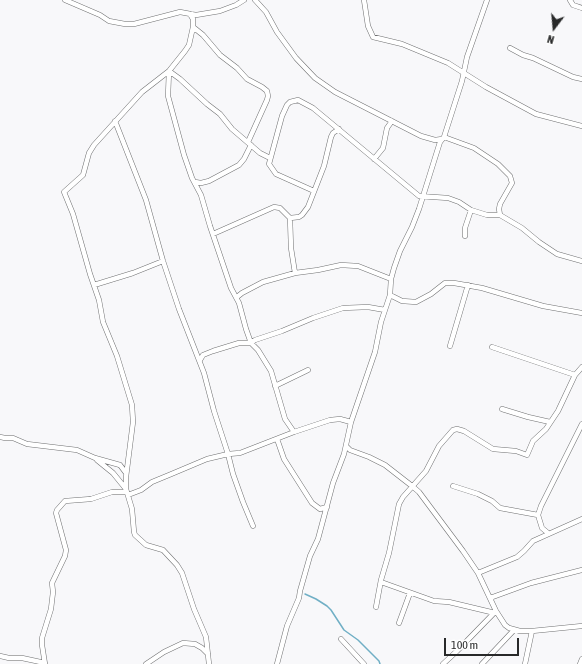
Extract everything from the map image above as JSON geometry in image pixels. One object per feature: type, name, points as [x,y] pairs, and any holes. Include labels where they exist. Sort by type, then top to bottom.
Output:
[{"type":"street","points":[[65,0],[100,15],[109,21],[125,24],[134,24],[180,12],[190,14],[194,17],[220,11],[236,5],[244,0]]},
{"type":"street","points":[[256,0],[266,12],[296,58],[315,78],[335,92],[392,122],[429,139],[443,138],[474,148],[498,164],[510,176],[512,183],[500,204],[500,215]]},
{"type":"street","points":[[364,0],[368,26],[373,37],[402,44],[448,63],[492,91],[536,114],[582,126]]},
{"type":"street","points":[[277,664],[287,626],[299,598],[310,556],[318,540],[333,483],[344,454],[352,422],[375,352],[390,295],[391,279],[400,251],[412,227],[443,138],[462,81],[470,46],[487,0]]},
{"type":"street","points":[[570,0],[573,5],[582,8]]},
{"type":"street","points":[[194,17],[189,45],[169,71],[142,92],[94,145],[89,153],[83,175],[64,192],[73,214],[99,300],[103,322],[117,356],[132,405],[133,422],[126,473],[127,492],[132,509],[135,535],[146,545],[163,550],[177,565],[182,574],[194,609],[206,637],[209,664]]},
{"type":"street","points":[[193,27],[203,35],[220,55],[236,68],[246,79],[262,87],[267,92],[268,96],[244,159],[239,165],[209,181],[201,183],[195,182]]},
{"type":"street","points":[[510,48],[573,77],[582,79]]},
{"type":"street","points":[[169,71],[220,114],[232,129],[264,156],[270,158]]},
{"type":"street","points":[[169,71],[168,96],[179,141],[192,178],[201,195],[231,288],[237,297],[246,329],[271,371],[285,419],[294,432]]},
{"type":"street","points":[[314,191],[276,174],[269,164],[286,105],[290,102],[298,100],[313,108],[410,190],[422,197],[448,198],[471,210],[487,215],[500,215],[522,228],[557,254],[582,261]]},
{"type":"street","points":[[115,121],[146,200],[163,261],[179,309],[200,360],[233,474],[253,526]]},
{"type":"street","points":[[374,159],[383,148],[387,128],[392,122]]},
{"type":"street","points":[[290,218],[299,217],[308,207],[324,166],[330,137],[339,129]]},
{"type":"street","points":[[198,189],[201,183]]},
{"type":"street","points":[[214,234],[274,207],[280,208],[290,218],[291,248],[295,273]]},
{"type":"street","points":[[465,236],[465,228],[471,210]]},
{"type":"street","points":[[94,285],[133,273],[163,261]]},
{"type":"street","points":[[237,297],[257,285],[295,273],[318,270],[341,264],[350,264],[364,268],[391,279]]},
{"type":"street","points":[[390,295],[402,301],[416,302],[445,283],[482,288],[543,306],[582,313]]},
{"type":"street","points":[[450,346],[468,286]]},
{"type":"street","points":[[200,360],[203,355],[213,350],[238,343],[253,341],[343,308],[368,307],[385,310]]},
{"type":"street","points":[[492,347],[575,375]]},
{"type":"street","points":[[376,607],[399,504],[412,486],[426,471],[439,446],[453,430],[457,429],[464,431],[493,449],[516,451],[525,455],[529,452],[534,441],[546,429],[558,411],[575,375],[582,368]]},
{"type":"street","points":[[275,386],[308,370]]},
{"type":"street","points":[[502,409],[528,418],[550,422]]},
{"type":"street","points":[[0,656],[22,658],[45,664],[42,638],[51,609],[53,592],[52,583],[63,561],[66,550],[56,510],[65,501],[91,499],[112,492],[141,490],[152,482],[169,474],[207,459],[240,453],[330,420],[340,419],[352,422]]},
{"type":"street","points":[[548,534],[542,528],[538,515],[546,492],[582,424]]},
{"type":"street","points":[[0,437],[13,438],[31,445],[77,450],[95,458],[120,465],[126,473]]},
{"type":"street","points":[[278,439],[284,459],[312,503],[320,509],[327,507]]},
{"type":"street","points":[[346,446],[350,450],[385,465],[412,486],[428,503],[478,573],[496,612],[505,625],[514,630],[532,631],[582,626]]},
{"type":"street","points":[[344,454],[350,450]]},
{"type":"street","points":[[95,458],[113,473],[127,492]]},
{"type":"street","points":[[120,465],[128,460]]},
{"type":"street","points":[[453,486],[478,494],[492,501],[500,508],[538,515]]},
{"type":"street","points":[[478,573],[517,557],[534,541],[582,519]]},
{"type":"street","points":[[490,598],[531,583],[582,570]]},
{"type":"street","points":[[381,582],[434,601],[449,602],[496,612]]},
{"type":"street","points":[[399,622],[410,592]]},
{"type":"street","points":[[443,664],[496,612]]},
{"type":"street","points":[[482,664],[514,630]]},
{"type":"street","points":[[525,664],[532,631]]},
{"type":"street","points":[[341,639],[364,664]]},
{"type":"street","points":[[146,664],[164,652],[183,644],[195,644],[208,654]]},
{"type":"street","points":[[580,664],[582,659]]},
{"type":"waterway","points":[[305,594],[327,606],[344,630],[358,640],[379,661],[380,664]]}]
